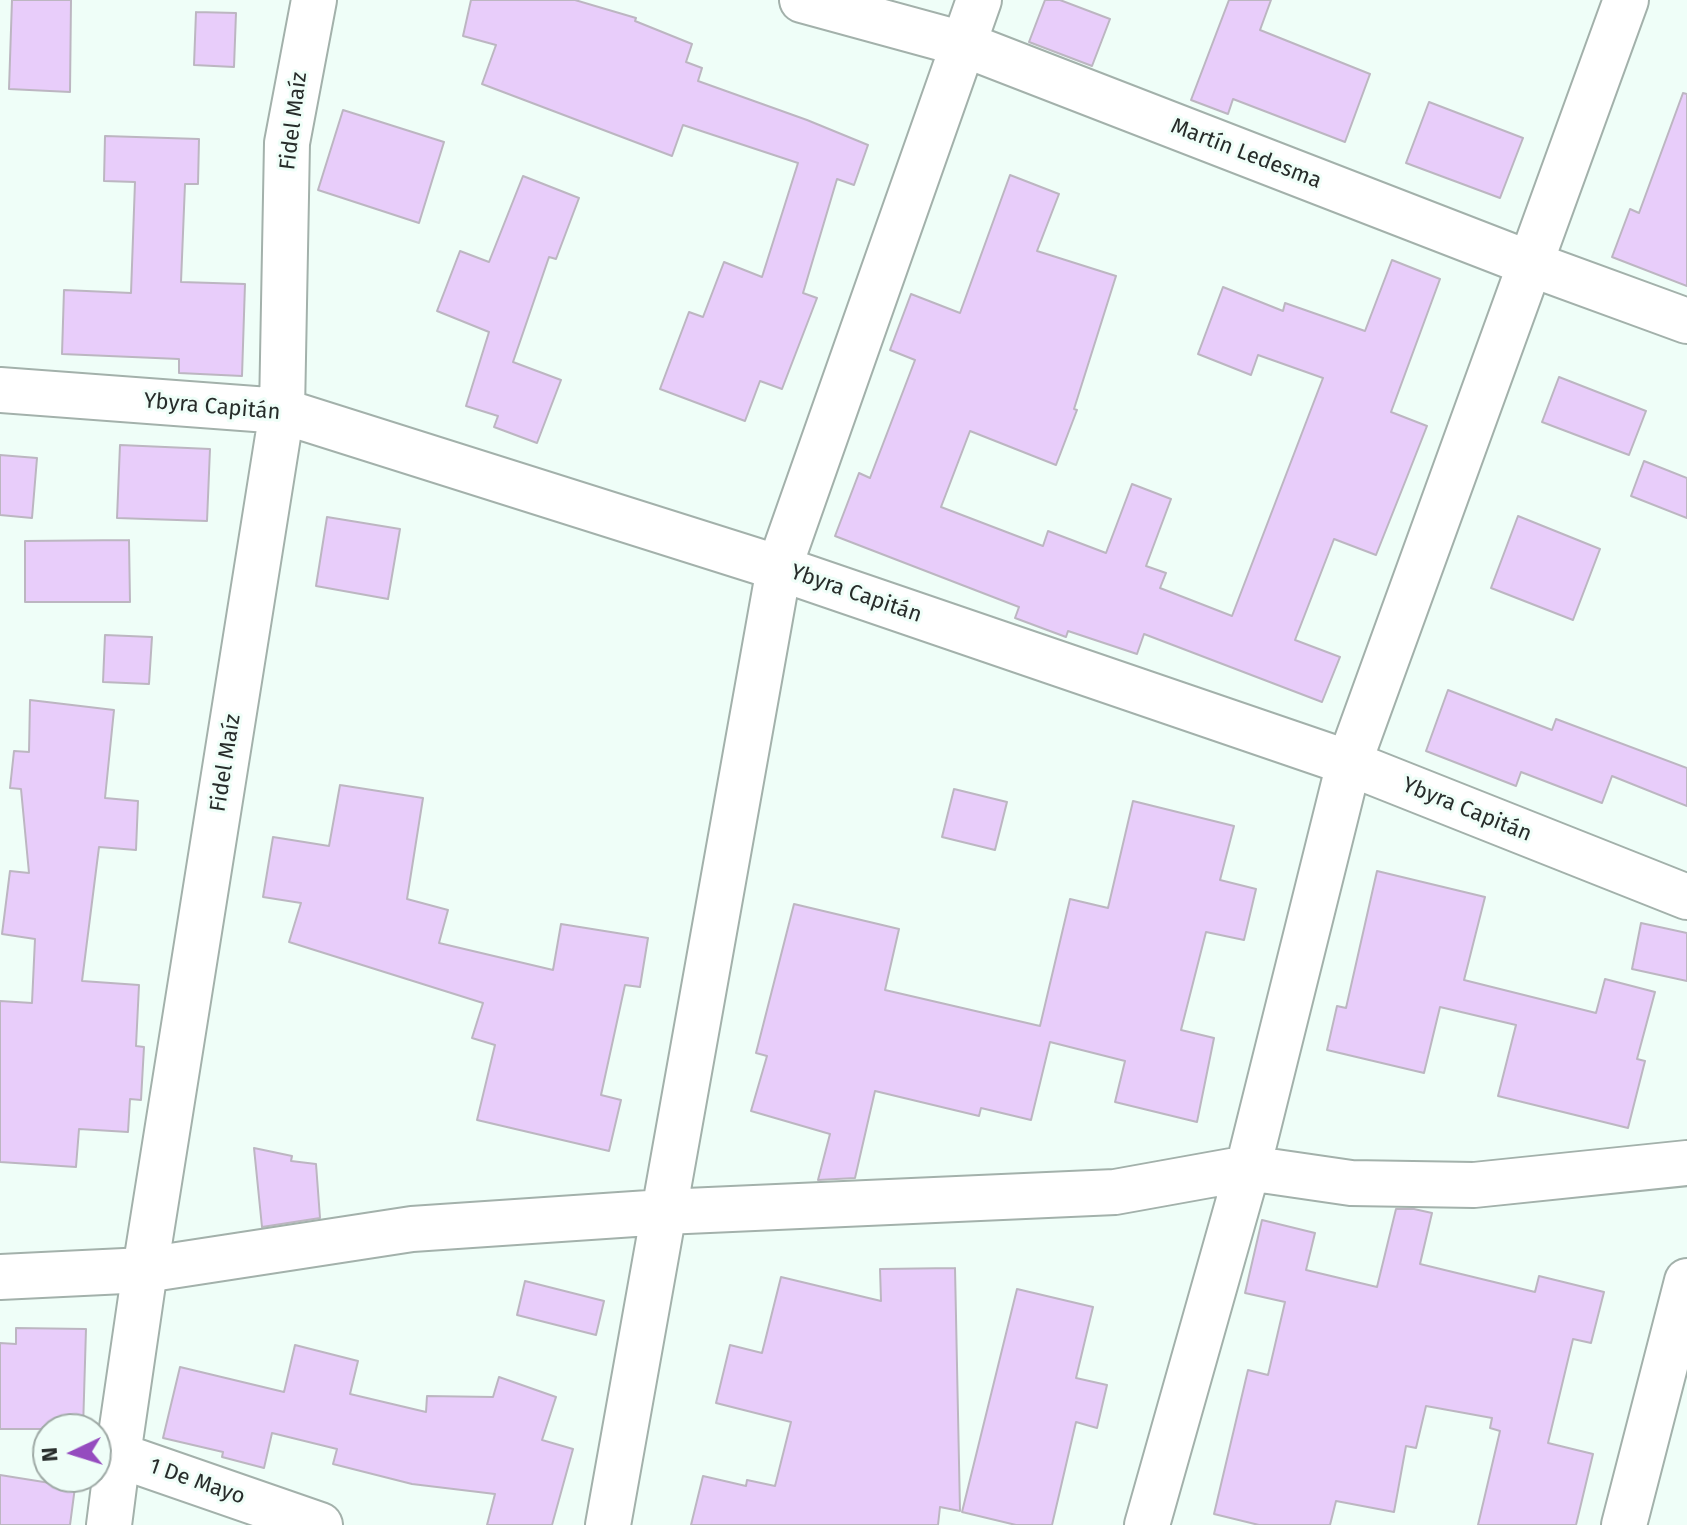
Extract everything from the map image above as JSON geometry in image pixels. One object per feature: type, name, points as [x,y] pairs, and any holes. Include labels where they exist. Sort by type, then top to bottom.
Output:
[{"type":"street","name":"Fidel Maíz","points":[[109,1525],[145,1270],[282,411],[287,143],[314,0]]},
{"type":"street","name":"Martín Ledesma","points":[[802,0],[963,44],[1531,264],[1687,321]]},
{"type":"street","points":[[608,1525],[779,568],[979,0]]},
{"type":"street","points":[[1147,1525],[1248,1168],[1349,763],[1626,0]]},
{"type":"street","name":"Ybyra Capitán","points":[[0,390],[282,411],[779,568],[1349,763],[1687,897]]},
{"type":"street","points":[[0,1277],[145,1270],[412,1229],[664,1212],[1115,1192],[1248,1168],[1351,1183],[1474,1185],[1687,1163]]},
{"type":"street","points":[[1624,1525],[1687,1281]]},
{"type":"street","name":"1 De Mayo","points":[[118,1455],[320,1525]]},
{"type":"building","points":[[12,0],[71,0],[70,92],[9,89]]},
{"type":"building","points":[[471,0],[575,0],[636,18],[635,21],[692,44],[686,62],[702,68],[698,81],[868,145],[854,185],[837,179],[803,293],[817,298],[782,389],[760,381],[745,421],[660,389],[689,312],[703,317],[724,262],[762,277],[798,163],[683,125],[672,156],[482,84],[496,45],[463,36]]},
{"type":"building","points":[[1045,0],[1060,0],[1110,19],[1092,66],[1029,42]]},
{"type":"building","points":[[1229,0],[1271,0],[1260,30],[1370,74],[1345,142],[1233,99],[1228,114],[1191,100]]},
{"type":"building","points":[[196,12],[236,13],[234,67],[194,65]]},
{"type":"building","points":[[1683,93],[1687,94],[1687,286],[1612,257],[1630,209],[1639,213]]},
{"type":"building","points":[[1429,102],[1523,138],[1500,198],[1406,163]]},
{"type":"building","points":[[343,110],[444,142],[419,223],[318,190]]},
{"type":"building","points":[[105,136],[199,139],[198,184],[185,184],[181,282],[245,284],[242,376],[179,373],[179,359],[62,354],[64,290],[131,293],[135,182],[104,181]]},
{"type":"building","points":[[1010,175],[1059,194],[1037,251],[1116,276],[1074,409],[1077,410],[1056,465],[970,431],[941,507],[1043,546],[1048,531],[1106,553],[1132,484],[1171,499],[1146,566],[1166,573],[1160,588],[1232,616],[1323,378],[1258,355],[1251,375],[1198,354],[1223,287],[1283,311],[1285,303],[1365,331],[1392,260],[1440,279],[1391,412],[1427,426],[1376,555],[1334,539],[1295,640],[1340,657],[1322,702],[1144,634],[1137,654],[1068,631],[1066,637],[1015,618],[1019,607],[835,536],[859,473],[870,478],[915,360],[890,350],[911,294],[960,313]]},
{"type":"building","points":[[523,176],[579,198],[556,259],[549,257],[513,362],[561,380],[537,443],[494,427],[498,416],[466,406],[489,332],[437,311],[460,251],[489,262]]},
{"type":"building","points":[[1559,377],[1646,411],[1629,455],[1542,422]]},
{"type":"building","points":[[120,445],[210,449],[207,521],[117,518]]},
{"type":"building","points":[[0,455],[37,458],[32,518],[0,515]]},
{"type":"building","points":[[1644,461],[1687,478],[1687,518],[1631,496]]},
{"type":"building","points":[[1518,516],[1600,549],[1573,620],[1491,588]]},
{"type":"building","points":[[327,517],[400,529],[388,599],[316,586]]},
{"type":"building","points":[[129,540],[130,602],[25,602],[25,541]]},
{"type":"building","points":[[105,635],[152,637],[149,684],[103,682]]},
{"type":"building","points":[[1448,690],[1552,730],[1556,719],[1687,768],[1687,806],[1612,776],[1602,803],[1521,772],[1516,786],[1426,751]]},
{"type":"building","points":[[30,700],[114,710],[105,798],[138,801],[136,850],[99,847],[82,981],[139,985],[136,1046],[144,1047],[141,1100],[130,1099],[128,1132],[79,1129],[76,1167],[0,1162],[0,1001],[32,1003],[35,939],[2,934],[10,871],[29,873],[21,789],[10,788],[14,751],[29,752]]},
{"type":"building","points":[[340,785],[423,798],[407,899],[448,910],[439,943],[553,970],[561,924],[648,938],[640,987],[625,985],[601,1095],[621,1100],[609,1151],[477,1120],[495,1045],[472,1038],[483,1003],[289,942],[301,903],[263,897],[273,837],[329,846]]},
{"type":"building","points":[[954,789],[1007,802],[995,850],[942,837]]},
{"type":"building","points":[[1133,801],[1234,826],[1220,880],[1256,889],[1244,940],[1206,932],[1181,1030],[1214,1038],[1197,1122],[1115,1102],[1125,1061],[1050,1042],[1031,1120],[981,1108],[979,1116],[875,1091],[855,1178],[818,1180],[830,1134],[751,1111],[767,1056],[756,1053],[794,904],[899,929],[885,990],[1040,1026],[1070,899],[1108,908]]},
{"type":"building","points":[[1377,871],[1485,897],[1464,980],[1596,1013],[1605,979],[1655,992],[1637,1059],[1645,1061],[1628,1128],[1498,1096],[1516,1025],[1440,1007],[1424,1073],[1327,1050],[1337,1006],[1346,1008]]},
{"type":"building","points":[[1641,923],[1687,933],[1687,981],[1632,969]]},
{"type":"building","points":[[254,1148],[292,1156],[291,1161],[316,1164],[320,1218],[262,1227]]},
{"type":"building","points":[[1396,1209],[1432,1213],[1420,1264],[1535,1292],[1539,1276],[1604,1292],[1591,1343],[1573,1339],[1548,1443],[1593,1454],[1576,1525],[1478,1525],[1500,1431],[1490,1428],[1492,1418],[1426,1406],[1416,1448],[1406,1446],[1394,1512],[1336,1501],[1330,1525],[1259,1525],[1214,1514],[1248,1370],[1268,1375],[1285,1302],[1245,1293],[1262,1220],[1315,1233],[1306,1270],[1377,1287]]},
{"type":"building","points":[[955,1268],[960,1511],[940,1507],[938,1525],[691,1525],[703,1476],[746,1486],[747,1480],[775,1486],[791,1422],[716,1403],[730,1345],[762,1353],[781,1277],[881,1301],[880,1269]]},
{"type":"building","points":[[525,1281],[604,1301],[596,1335],[517,1315]]},
{"type":"building","points":[[1017,1289],[1093,1307],[1076,1378],[1107,1385],[1097,1428],[1076,1422],[1052,1525],[1016,1525],[962,1512]]},
{"type":"building","points":[[16,1328],[86,1329],[83,1413],[32,1413],[32,1429],[0,1429],[0,1343],[16,1344]]},
{"type":"building","points":[[295,1345],[358,1361],[350,1394],[426,1412],[427,1396],[493,1397],[499,1377],[556,1397],[542,1440],[573,1449],[552,1525],[487,1525],[495,1494],[412,1484],[333,1464],[337,1449],[272,1433],[264,1468],[222,1457],[223,1452],[163,1438],[180,1367],[284,1392]]},
{"type":"building","points":[[0,1475],[32,1480],[32,1493],[74,1493],[70,1525],[0,1525]]}]
